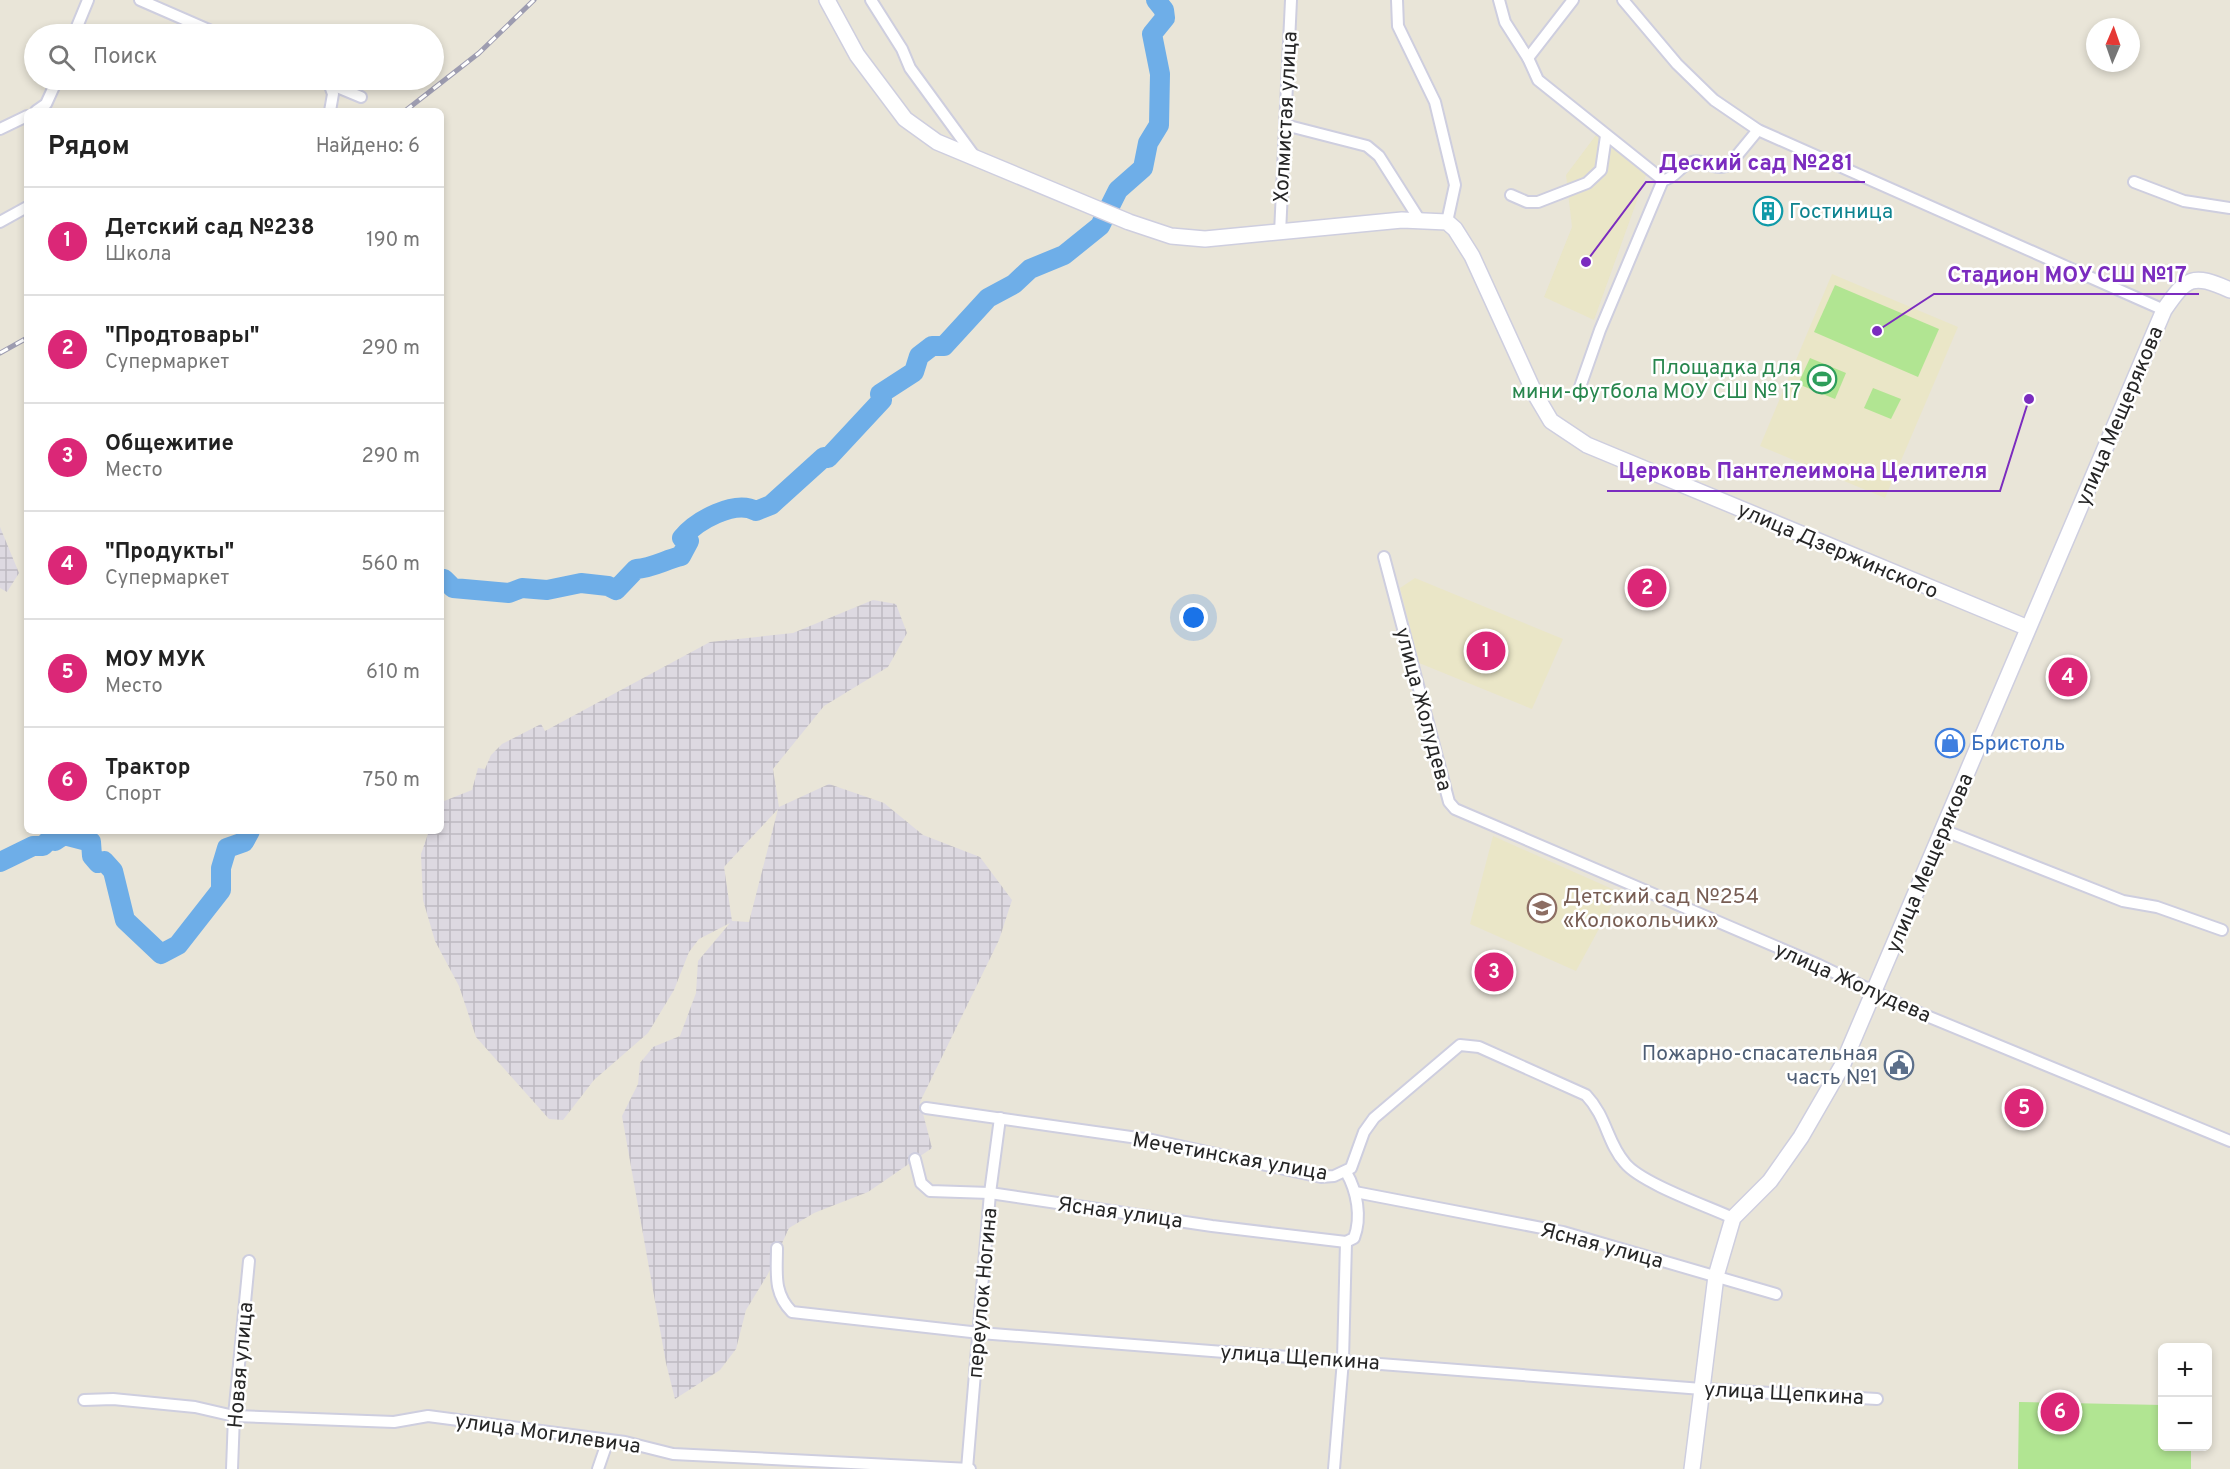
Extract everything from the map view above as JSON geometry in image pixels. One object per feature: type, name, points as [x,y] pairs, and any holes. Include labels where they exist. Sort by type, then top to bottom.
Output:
[{"type":"street","points":[[78,24],[88,0]]},
{"type":"street","points":[[140,0],[195,24]]},
{"type":"street","points":[[827,0],[857,55],[905,119],[938,142],[1129,222],[1188,239],[1280,233],[1419,219],[1447,222],[1455,185],[1435,102],[1398,26],[1396,0]]},
{"type":"street","points":[[871,0],[902,49],[910,68],[976,159]]},
{"type":"street","name":"Холмистая улица","points":[[1280,233],[1291,0]]},
{"type":"street","points":[[1499,0],[1505,22],[1528,58],[1538,80],[1663,180],[1672,179],[1689,162],[1696,161],[1723,168],[1730,164],[1758,130]]},
{"type":"street","points":[[1528,58],[1573,0]]},
{"type":"street","points":[[1623,0],[1677,64],[1714,100],[1758,130],[2164,310]]},
{"type":"street","points":[[40,108],[46,104],[52,90]]},
{"type":"street","points":[[330,90],[333,94],[331,108]]},
{"type":"street","points":[[345,90],[361,97]]},
{"type":"street","points":[[0,129],[24,117]]},
{"type":"street","points":[[1285,125],[1367,146],[1379,156],[1419,219]]},
{"type":"street","points":[[1511,195],[1527,202],[1538,202],[1587,183],[1601,170],[1606,136]]},
{"type":"street","points":[[1580,387],[1600,330],[1663,180]]},
{"type":"street","points":[[2134,182],[2184,201],[2230,208]]},
{"type":"street","points":[[0,222],[24,209]]},
{"type":"street","name":"улица Дзержинского","points":[[1447,222],[1455,229],[1472,256],[1535,394],[1551,421],[1587,445],[2028,628]]},
{"type":"street","name":"улица Мещерякова","points":[[1692,1469],[1716,1276],[1733,1218],[1770,1181],[1801,1137],[1842,1066],[2164,310],[2182,284],[2196,280],[2212,282],[2230,290]]},
{"type":"street","name":"улица Жолудева","points":[[1384,557],[1451,806],[1487,825],[1808,960],[1921,1013],[2230,1141]]},
{"type":"street","points":[[1943,830],[2123,901],[2157,907],[2222,930]]},
{"type":"street","name":"Мечетинская улица","points":[[926,1108],[1152,1140],[1321,1177],[1346,1172],[1354,1164],[1364,1132],[1387,1104],[1460,1045],[1479,1047],[1586,1095],[1599,1108],[1626,1165],[1645,1178],[1733,1218]]},
{"type":"street","name":"переулок Ногина","points":[[968,1469],[990,1193],[1000,1118]]},
{"type":"street","name":"Ясная улица","points":[[915,1159],[921,1183],[930,1191],[990,1193],[1212,1226],[1346,1242]]},
{"type":"street","points":[[1334,1469],[1342,1360],[1346,1242],[1354,1238],[1358,1225],[1355,1192],[1346,1172]]},
{"type":"street","name":"Ясная улица","points":[[1355,1192],[1563,1232],[1776,1294]]},
{"type":"street","name":"улица Щепкина","points":[[777,1248],[777,1291],[782,1302],[792,1312],[980,1333],[1702,1389],[1877,1399]]},
{"type":"street","name":"Новая улица","points":[[232,1469],[234,1416],[249,1261]]},
{"type":"street","name":"улица Могилевича","points":[[84,1400],[112,1399],[195,1407],[234,1416],[394,1422],[428,1416],[608,1440],[673,1454],[968,1469]]},
{"type":"street","points":[[598,1469],[608,1440]]},
{"type":"shaded area","points":[[1596,135],[1649,167],[1594,320],[1544,297],[1572,227],[1566,175]]},
{"type":"shaded area","points":[[1832,274],[1958,327],[1885,498],[1760,446]]},
{"type":"shaded area","points":[[0,527],[19,573],[7,592],[0,588]]},
{"type":"shaded area","points":[[1415,578],[1563,639],[1532,709],[1419,663],[1400,588]]},
{"type":"shaded area","points":[[873,600],[896,604],[907,633],[888,667],[824,706],[773,769],[779,807],[829,784],[884,803],[923,835],[980,857],[1012,900],[999,940],[920,1102],[932,1148],[868,1192],[814,1213],[789,1228],[768,1274],[746,1310],[736,1349],[720,1370],[675,1399],[666,1363],[622,1116],[638,1084],[640,1063],[653,1047],[680,1036],[696,993],[698,961],[730,923],[699,939],[689,952],[674,990],[648,1033],[594,1080],[563,1120],[549,1119],[476,1037],[459,986],[435,941],[423,900],[421,854],[428,834],[444,834],[444,801],[472,790],[478,768],[485,769],[491,755],[502,744],[541,724],[545,731],[710,642],[793,633]],"holes":[[[778,809],[749,922],[732,921],[724,867]]]},
{"type":"shaded area","name":"Детский сад №254 «Колокольчик»","points":[[1493,836],[1619,892],[1576,971],[1470,924]]},
{"type":"green space","points":[[1835,285],[1939,329],[1918,377],[1814,332]]},
{"type":"green space","name":"Площадка для мини-футбола МОУ СШ № 17","points":[[1810,358],[1846,373],[1835,399],[1798,384]]},
{"type":"green space","points":[[1873,388],[1901,399],[1891,419],[1864,408]]},
{"type":"green space","points":[[2019,1402],[2158,1405],[2158,1451],[2191,1451],[2191,1469],[2018,1469]]},
{"type":"waterway","points":[[444,579],[453,588],[509,593],[522,588],[547,590],[581,583],[608,586],[616,590],[636,569],[681,556],[689,541],[682,538],[706,519],[727,510],[747,508],[756,511],[771,505],[824,457],[828,458],[882,400],[880,394],[914,372],[919,356],[932,346],[944,346],[988,298],[1014,284],[1030,269],[1064,255],[1100,226],[1118,190],[1143,168],[1148,143],[1159,125],[1160,74],[1152,34],[1165,18],[1164,10],[1156,0]]},
{"type":"waterway","points":[[0,862],[33,846],[43,846],[50,839],[55,841],[64,835],[91,842],[92,856],[98,863],[104,861],[113,871],[125,920],[161,954],[178,945],[221,890],[221,868],[227,848],[244,842],[248,834]]},
{"type":"railway","points":[[444,80],[479,53],[534,0]]},
{"type":"railway","points":[[409,108],[432,90]]},
{"type":"railway","points":[[0,353],[24,340]]},
{"type":"place","name":"Гостиница","points":[[1768,211]]},
{"type":"place","name":"Деский сад №281","points":[[1586,262]]},
{"type":"place","name":"Стадион МОУ СШ №17","points":[[1877,331]]},
{"type":"place","name":"Площадка для мини-футбола МОУ СШ № 17","points":[[1822,379]]},
{"type":"place","name":"Церковь Пантелеимона Целителя","points":[[2029,399]]},
{"type":"place","name":"\"Продтовары\"","points":[[1647,588]]},
{"type":"place","name":"Детский сад №238","points":[[1486,651]]},
{"type":"place","name":"\"Продукты\"","points":[[2068,677]]},
{"type":"place","name":"Бристоль","points":[[1950,743]]},
{"type":"place","name":"Детский сад №254 «Колокольчик»","points":[[1542,908]]},
{"type":"place","name":"Общежитие","points":[[1494,972]]},
{"type":"place","name":"Пожарно-спасательная часть №1","points":[[1899,1065]]},
{"type":"place","name":"МОУ МУК","points":[[2024,1108]]},
{"type":"place","name":"Трактор","points":[[2060,1412]]}]
